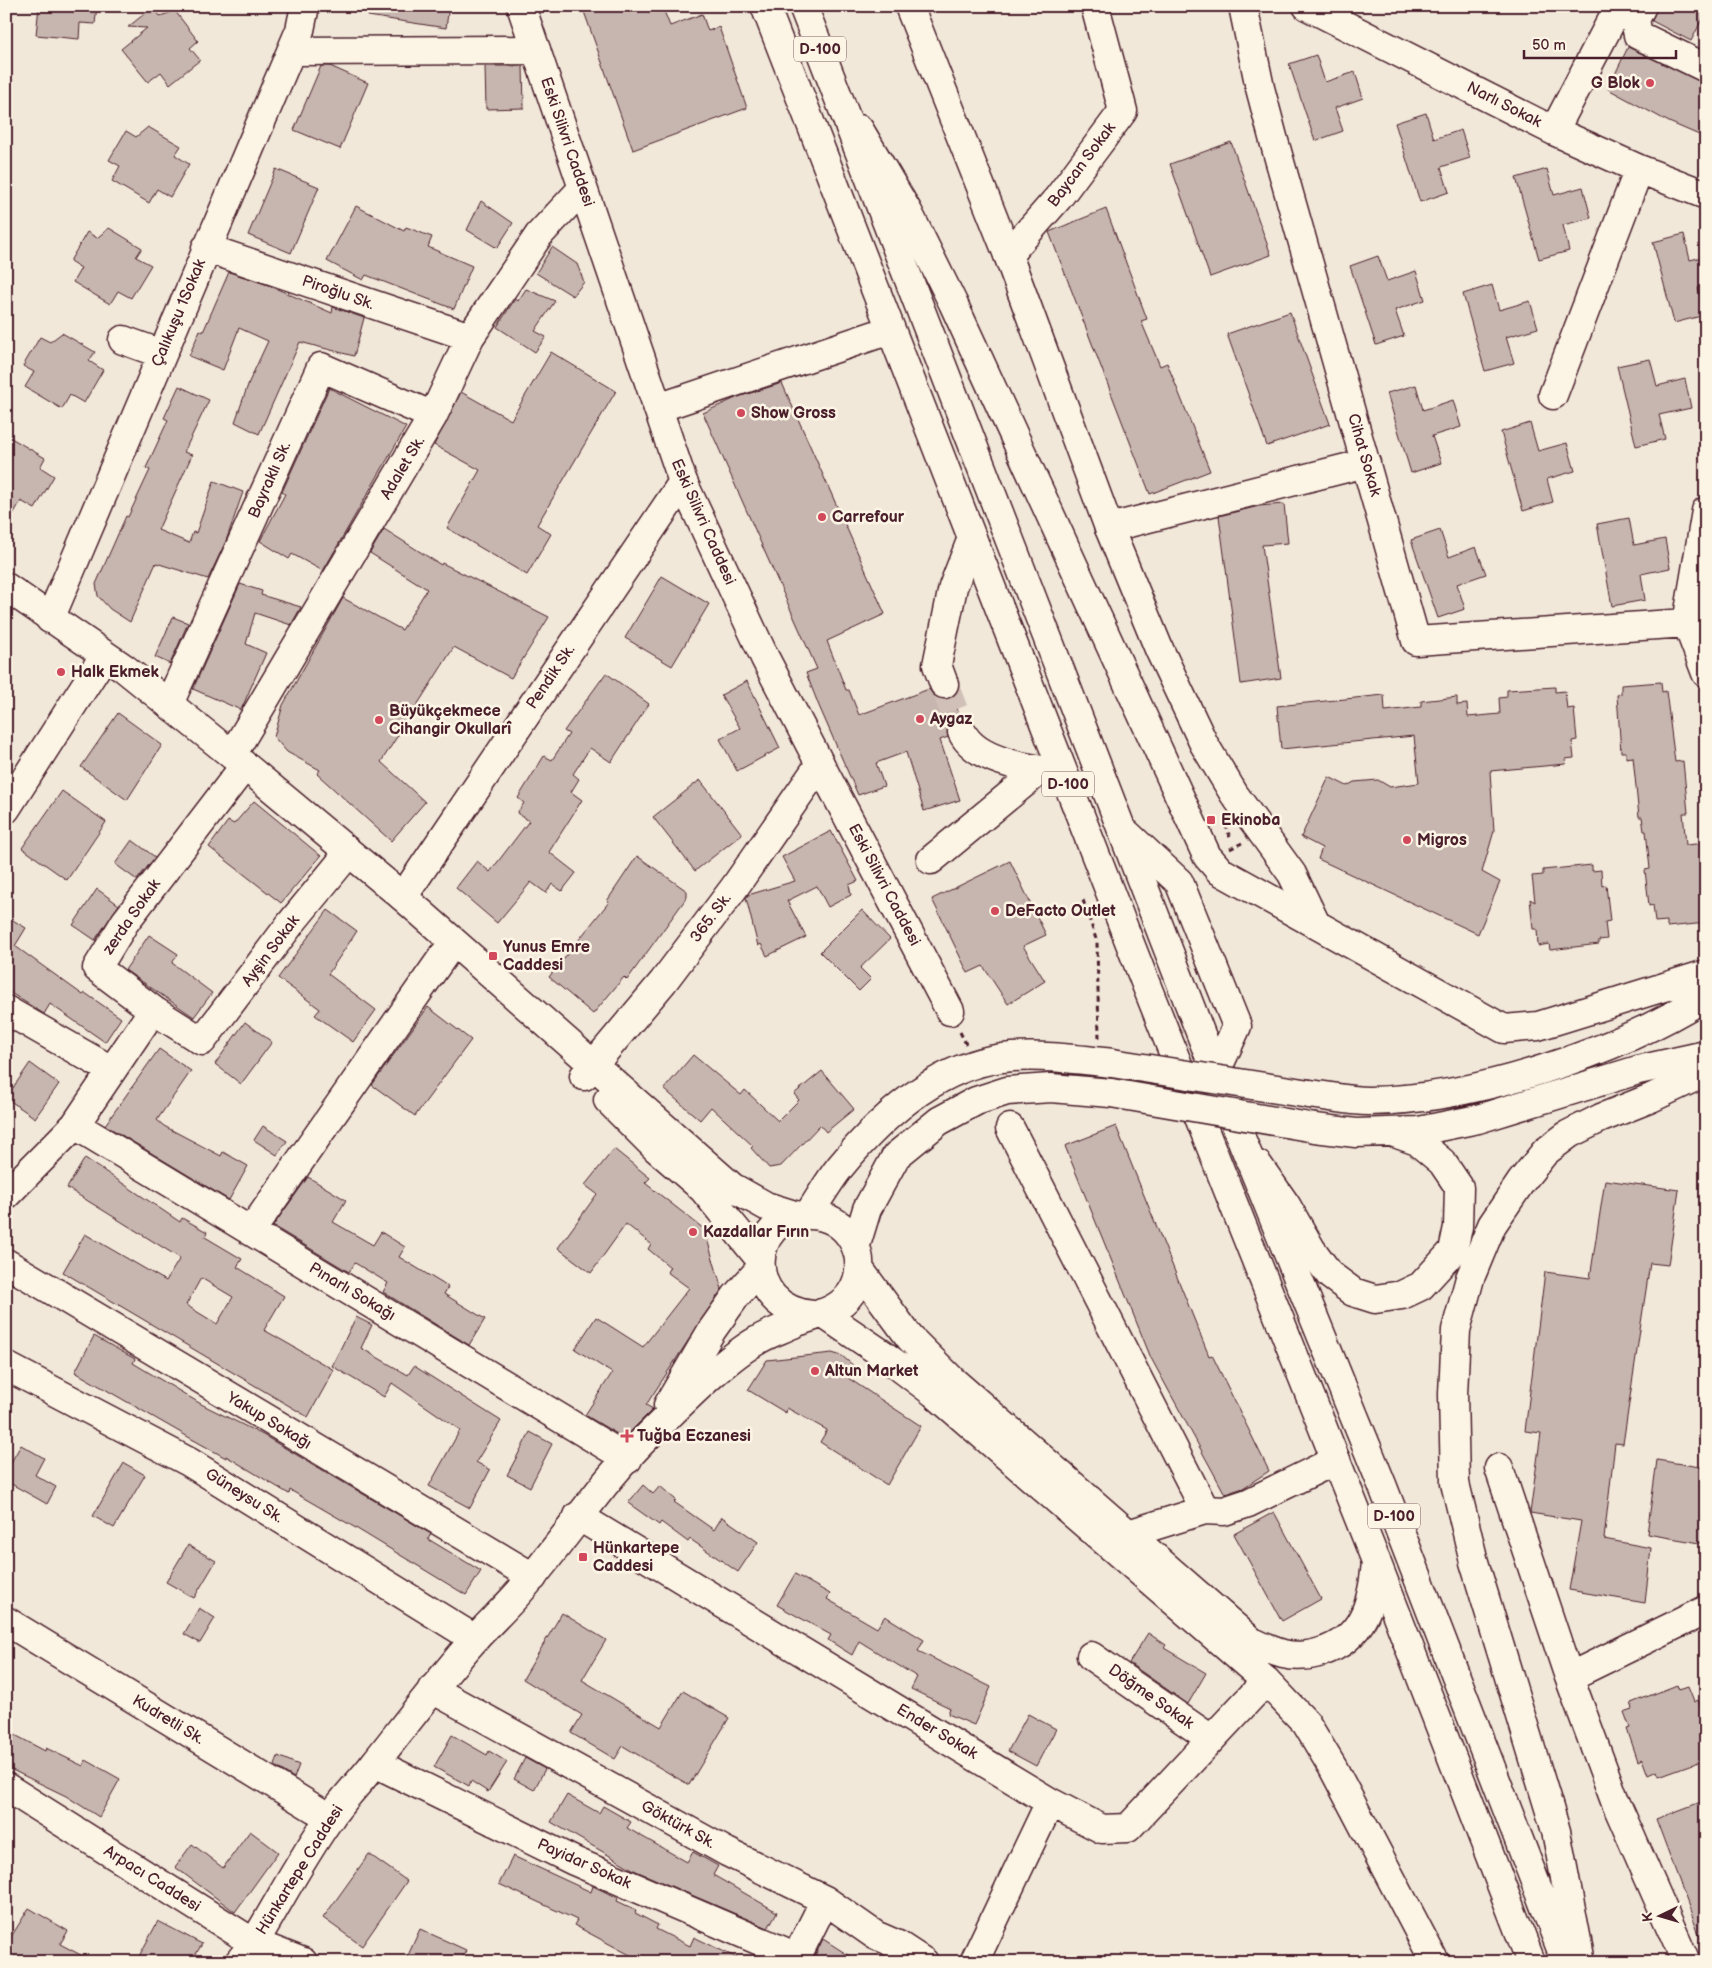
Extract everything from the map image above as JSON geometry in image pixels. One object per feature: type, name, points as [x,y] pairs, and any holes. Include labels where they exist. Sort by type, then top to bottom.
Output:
[{"type":"main road","name":"Çalıkuşu 1Sokak","points":[[50,619],[300,30],[305,6]]},
{"type":"main road","name":"Eski Silivri Caddesi","points":[[521,6],[683,482],[765,658],[950,1011]]},
{"type":"main road","name":"D-100","points":[[764,6],[972,538],[1051,771],[1336,1460],[1531,1962]]},
{"type":"main road","name":"D-100","points":[[803,6],[1243,1143],[1383,1487],[1566,1962]]},
{"type":"main road","points":[[909,6],[1008,255],[1109,528],[1159,649],[1204,744],[1234,794],[1292,874],[1315,922]]},
{"type":"main road","name":"Baycan Sokak","points":[[1008,255],[1058,198],[1123,111],[1095,6]]},
{"type":"main road","name":"Cihat Sokak","points":[[1243,6],[1260,88],[1274,141],[1416,641],[1687,623]]},
{"type":"main road","name":"Narlı Sokak","points":[[1307,6],[1554,131],[1639,169],[1706,195]]},
{"type":"main road","points":[[1554,131],[1619,6]]},
{"type":"main road","points":[[1642,6],[1635,20],[1638,34],[1706,68]]},
{"type":"main road","points":[[291,51],[536,50]]},
{"type":"main road","points":[[837,92],[908,212],[953,303],[1207,856],[1220,871],[1315,922],[1504,1029],[1538,1026],[1706,974]]},
{"type":"main road","points":[[1553,395],[1639,169]]},
{"type":"main road","name":"Adalet Sk.","points":[[234,766],[433,416],[470,337],[539,235],[582,188]]},
{"type":"main road","name":"Piroğlu Sk.","points":[[206,248],[470,337]]},
{"type":"main road","points":[[658,408],[890,330]]},
{"type":"main road","points":[[123,340],[162,354]]},
{"type":"main road","name":"Bayraklı Sk.","points":[[169,704],[321,368],[433,416]]},
{"type":"main road","points":[[1109,528],[1366,463]]},
{"type":"main road","name":"Pendik Sk.","points":[[403,897],[683,482]]},
{"type":"main road","points":[[1706,511],[1687,623],[1706,673]]},
{"type":"main road","points":[[944,684],[937,664],[953,586],[972,538]]},
{"type":"main road","points":[[6,587],[124,668],[169,704],[234,766],[444,955],[732,1187],[766,1206],[803,1215],[825,1217],[839,1224],[850,1235],[858,1257],[910,1338],[952,1380],[1251,1642],[1284,1655],[1312,1655],[1334,1648],[1357,1630],[1374,1590],[1376,1561]]},
{"type":"main road","points":[[6,607],[97,667],[234,766],[403,897],[589,1070],[657,1149],[703,1189],[760,1264]]},
{"type":"main road","points":[[6,809],[97,667]]},
{"type":"main road","points":[[962,732],[965,738],[980,751],[1017,767],[1051,771]]},
{"type":"main road","name":"365. Sk.","points":[[589,1070],[663,982],[734,888],[820,764]]},
{"type":"main road","name":"zerda Sokak","points":[[153,1010],[98,968],[125,922],[234,766]]},
{"type":"main road","points":[[931,860],[1051,771]]},
{"type":"main road","points":[[1123,830],[1179,882],[1237,1026],[1216,1072]]},
{"type":"main road","name":"Ayşin Sokak","points":[[153,1010],[202,1041],[291,923],[341,862]]},
{"type":"main road","points":[[251,1231],[444,955]]},
{"type":"main road","points":[[1434,1962],[1333,1768],[1306,1723],[1266,1681],[934,1393],[881,1353],[818,1314],[799,1314],[784,1307],[772,1297],[764,1283],[760,1264],[764,1244],[772,1232],[783,1222],[803,1215],[840,1168],[873,1132],[912,1097],[942,1077],[974,1065],[1001,1058],[1046,1056],[1106,1062],[1308,1094],[1367,1101],[1409,1099],[1481,1085],[1552,1066],[1628,1038],[1706,996]]},
{"type":"main road","points":[[6,1010],[111,1070]]},
{"type":"main road","points":[[6,1195],[75,1125],[153,1010]]},
{"type":"main road","points":[[650,1434],[734,1357],[759,1339],[837,1307],[849,1296],[857,1282],[858,1257],[867,1209],[896,1156],[939,1122],[976,1100],[1007,1091],[1051,1088],[1111,1092],[1314,1128],[1356,1133],[1419,1131],[1478,1119],[1638,1070],[1706,1055]]},
{"type":"main road","points":[[1581,1962],[1556,1831],[1474,1562],[1455,1483],[1453,1394],[1456,1330],[1470,1278],[1492,1225],[1544,1152],[1569,1134],[1593,1122],[1651,1098],[1706,1072]]},
{"type":"main road","name":"Pınarlı Sokağı","points":[[75,1125],[628,1460]]},
{"type":"main road","points":[[1010,1128],[1205,1510]]},
{"type":"main road","points":[[1243,1143],[1286,1205],[1311,1249],[1330,1275],[1353,1292],[1375,1299],[1402,1295],[1421,1286],[1453,1251],[1458,1227],[1460,1187],[1442,1162],[1417,1140],[1392,1132]]},
{"type":"main road","name":"Yakup Sokağı","points":[[6,1262],[533,1577]]},
{"type":"main road","points":[[650,1434],[678,1391],[712,1330],[760,1264]]},
{"type":"main road","name":"Güneysu Sk.","points":[[6,1366],[189,1462],[475,1639]]},
{"type":"main road","name":"Hünkartepe Caddesi","points":[[246,1952],[330,1818],[432,1689],[475,1639],[533,1577],[578,1516],[650,1434]]},
{"type":"main road","points":[[1128,1534],[1205,1510],[1224,1511],[1248,1503],[1336,1460]]},
{"type":"main road","points":[[1499,1468],[1569,1677],[1615,1801],[1686,1962]]},
{"type":"main road","name":"Ender Sokak","points":[[578,1516],[1050,1802],[1102,1829],[1128,1828],[1266,1681]]},
{"type":"main road","points":[[1569,1677],[1706,1610]]},
{"type":"main road","name":"Kudretli Sk.","points":[[6,1622],[330,1818]]},
{"type":"main road","name":"Döğme Sokak","points":[[1091,1656],[1211,1739]]},
{"type":"main road","name":"Göktürk Sk.","points":[[432,1689],[726,1852],[825,1900],[875,1935],[898,1945],[924,1962]]},
{"type":"main road","name":"Payidar Sokak","points":[[375,1763],[574,1861],[796,1959]]},
{"type":"main road","name":"Arpacı Caddesi","points":[[6,1787],[246,1952],[303,1962]]},
{"type":"main road","points":[[974,1962],[1050,1802]]},
{"type":"main road","points":[[796,1959],[825,1900]]},
{"type":"path","points":[[1083,900],[1097,942],[1106,1062]]},
{"type":"path","points":[[950,1011],[974,1065]]},
{"type":"building","points":[[39,6],[97,6],[95,24],[80,23],[79,39],[36,35]]},
{"type":"building","points":[[369,6],[449,6],[446,28],[368,16]]},
{"type":"building","points":[[582,6],[662,6],[670,26],[702,14],[708,31],[719,27],[747,108],[633,150]]},
{"type":"building","points":[[1657,6],[1706,6],[1706,12],[1691,41],[1652,21]]},
{"type":"building","points":[[153,7],[160,16],[175,11],[198,41],[190,48],[200,60],[170,84],[161,72],[148,82],[121,49],[147,28],[128,27]]},
{"type":"building","name":"G Blok","points":[[1628,47],[1706,84],[1706,138],[1669,122],[1608,89]]},
{"type":"building","points":[[1316,55],[1325,82],[1355,72],[1363,98],[1335,108],[1343,131],[1315,141],[1289,64]]},
{"type":"building","points":[[321,66],[330,66],[368,83],[340,149],[294,130]]},
{"type":"building","points":[[485,66],[523,66],[524,108],[486,109]]},
{"type":"building","points":[[1426,113],[1434,139],[1461,130],[1470,158],[1441,167],[1449,192],[1420,202],[1395,123]]},
{"type":"building","points":[[148,127],[181,146],[175,155],[189,164],[170,197],[157,189],[149,203],[112,181],[120,166],[109,160],[126,131],[136,137]]},
{"type":"building","points":[[1231,142],[1271,255],[1210,277],[1170,164]]},
{"type":"building","points":[[276,169],[319,187],[291,253],[248,235]]},
{"type":"building","points":[[1547,169],[1554,195],[1583,187],[1591,218],[1563,225],[1569,251],[1539,259],[1516,178]]},
{"type":"building","points":[[481,201],[513,223],[497,248],[467,230]]},
{"type":"building","points":[[356,206],[404,231],[406,227],[432,237],[428,247],[472,266],[454,309],[366,275],[363,280],[327,261]]},
{"type":"building","points":[[1106,209],[1147,319],[1141,321],[1160,366],[1167,363],[1210,471],[1150,494],[1049,232]]},
{"type":"building","points":[[109,228],[142,248],[136,257],[151,265],[131,298],[118,291],[110,304],[73,282],[81,268],[70,261],[87,232],[97,238]]},
{"type":"building","points":[[1684,234],[1690,260],[1706,256],[1706,286],[1698,288],[1705,315],[1674,323],[1653,242]]},
{"type":"building","points":[[552,247],[577,264],[584,282],[573,296],[536,273]]},
{"type":"building","points":[[1378,256],[1387,281],[1416,271],[1425,300],[1395,310],[1404,336],[1376,345],[1350,266]]},
{"type":"building","points":[[229,272],[268,285],[332,313],[333,307],[364,318],[354,356],[300,342],[259,434],[235,422],[249,382],[268,341],[239,328],[223,370],[189,356],[200,330],[203,332]]},
{"type":"building","points":[[1492,285],[1499,310],[1530,301],[1538,328],[1506,337],[1514,363],[1485,371],[1463,294]]},
{"type":"building","points":[[526,289],[555,301],[535,331],[546,337],[535,352],[497,327],[515,299],[518,301]]},
{"type":"building","points":[[1290,312],[1330,424],[1267,446],[1227,334]]},
{"type":"building","points":[[62,333],[95,352],[89,361],[103,370],[84,403],[70,395],[62,409],[25,387],[34,372],[23,366],[40,337],[50,342]]},
{"type":"building","points":[[551,352],[616,391],[537,525],[551,534],[527,575],[447,528],[480,470],[434,445],[461,392],[511,420]]},
{"type":"building","points":[[1650,359],[1657,386],[1685,379],[1691,408],[1659,415],[1665,439],[1636,446],[1617,366]]},
{"type":"building","points":[[782,383],[885,614],[827,641],[846,690],[849,690],[859,715],[929,689],[934,696],[941,699],[953,696],[960,717],[954,719],[948,725],[948,737],[940,740],[960,800],[924,811],[906,752],[876,763],[884,786],[858,795],[819,706],[806,673],[817,669],[703,413],[738,397]]},
{"type":"building","points":[[1416,385],[1423,410],[1453,400],[1461,427],[1432,436],[1441,463],[1411,473],[1387,393]]},
{"type":"building","points":[[179,386],[209,400],[184,452],[192,455],[158,530],[189,543],[193,532],[196,533],[214,481],[243,492],[226,541],[208,579],[156,563],[130,622],[110,609],[98,596],[96,584],[126,516],[128,517],[150,470],[146,468],[168,420],[164,418]]},
{"type":"building","points":[[329,388],[406,427],[323,571],[292,554],[289,559],[260,541],[285,494],[282,492]]},
{"type":"building","points":[[1530,423],[1538,451],[1567,443],[1575,471],[1547,479],[1553,502],[1523,511],[1501,432]]},
{"type":"building","points":[[6,435],[45,458],[40,467],[54,476],[35,509],[21,501],[6,526]]},
{"type":"building","points":[[1284,504],[1288,543],[1262,545],[1281,678],[1241,684],[1219,516],[1259,506]]},
{"type":"building","points":[[1629,518],[1634,545],[1665,539],[1670,568],[1641,574],[1645,600],[1612,606],[1597,524]]},
{"type":"building","name":"Büyükçekmece Cihangir Okullarî","points":[[384,529],[441,565],[442,563],[549,617],[511,678],[454,647],[381,762],[425,802],[391,841],[317,774],[320,770],[287,752],[274,737],[283,705],[343,598],[402,630],[427,589],[370,553]]},
{"type":"building","points":[[1440,530],[1449,557],[1476,547],[1486,574],[1457,584],[1465,609],[1438,618],[1411,540]]},
{"type":"building","points":[[662,576],[709,604],[672,666],[625,638]]},
{"type":"building","points":[[240,584],[262,591],[261,595],[301,607],[291,625],[255,613],[246,644],[266,653],[241,710],[193,689]]},
{"type":"building","points":[[173,617],[188,623],[170,664],[155,657]]},
{"type":"building","points":[[606,673],[649,704],[611,762],[590,748],[573,774],[579,779],[571,792],[582,800],[549,852],[576,873],[562,891],[552,884],[546,893],[531,882],[497,923],[456,888],[477,861],[490,872],[529,821],[517,813],[524,803],[518,798],[544,756],[552,760],[569,734],[564,731]]},
{"type":"building","points":[[747,681],[780,748],[737,771],[720,739],[740,728],[721,695]]},
{"type":"building","points":[[1661,682],[1662,692],[1666,691],[1675,762],[1683,761],[1688,813],[1683,813],[1686,845],[1706,843],[1706,923],[1667,927],[1667,921],[1655,922],[1653,905],[1649,906],[1645,870],[1650,869],[1646,831],[1644,831],[1642,817],[1639,817],[1633,757],[1626,758],[1626,752],[1621,752],[1617,695],[1621,694],[1621,685]]},
{"type":"building","points":[[1555,687],[1555,692],[1565,691],[1567,709],[1574,708],[1577,740],[1572,741],[1574,758],[1565,759],[1566,764],[1490,771],[1494,831],[1482,872],[1500,882],[1478,934],[1318,859],[1322,848],[1301,837],[1329,777],[1347,786],[1354,782],[1378,780],[1390,787],[1419,783],[1414,736],[1281,749],[1277,706],[1384,695],[1385,711],[1421,707],[1421,701],[1457,697],[1457,705],[1467,704],[1468,717],[1500,714],[1499,698],[1507,697],[1507,690]]},
{"type":"building","points":[[118,713],[162,745],[127,800],[81,767]]},
{"type":"building","points":[[700,780],[742,834],[695,871],[653,817]]},
{"type":"building","points":[[62,791],[106,822],[67,880],[22,848]]},
{"type":"building","points":[[254,801],[321,856],[281,903],[209,847],[228,821],[234,824]]},
{"type":"building","points":[[831,831],[858,881],[849,885],[851,895],[828,907],[817,886],[787,901],[806,937],[767,956],[761,944],[758,946],[746,898],[748,895],[795,881],[782,857]]},
{"type":"building","points":[[132,840],[155,857],[137,880],[115,864]]},
{"type":"building","points":[[637,856],[687,891],[687,897],[627,980],[624,977],[593,1014],[549,977],[609,902],[607,901]]},
{"type":"building","points":[[1010,861],[1046,935],[1023,946],[1045,981],[1008,1004],[983,966],[968,973],[932,899]]},
{"type":"building","points":[[1592,865],[1592,871],[1601,870],[1602,886],[1606,885],[1610,921],[1605,922],[1607,939],[1599,940],[1599,944],[1550,950],[1549,944],[1538,946],[1537,929],[1533,929],[1530,899],[1535,902],[1532,876],[1543,875],[1543,870]]},
{"type":"building","points":[[97,889],[119,905],[95,940],[73,925]]},
{"type":"building","points":[[328,910],[357,931],[328,974],[376,1010],[353,1042],[315,1015],[320,1009],[278,978]]},
{"type":"building","points":[[862,910],[890,939],[860,968],[871,979],[859,991],[820,952]]},
{"type":"building","points":[[6,916],[26,928],[15,946],[83,995],[85,993],[121,1018],[105,1042],[50,1004],[44,1014],[6,990]]},
{"type":"building","points":[[149,935],[178,954],[172,963],[212,993],[194,1017],[125,970]]},
{"type":"building","points":[[428,1007],[471,1040],[415,1116],[372,1085]]},
{"type":"building","points":[[245,1022],[272,1042],[241,1084],[215,1064]]},
{"type":"building","points":[[159,1049],[191,1071],[157,1120],[164,1126],[221,1156],[223,1152],[248,1166],[229,1200],[105,1125]]},
{"type":"building","points":[[693,1055],[741,1095],[745,1090],[778,1121],[799,1100],[794,1094],[822,1071],[854,1109],[826,1132],[820,1125],[781,1166],[769,1168],[751,1148],[753,1146],[711,1107],[700,1120],[664,1089]]},
{"type":"building","points":[[30,1063],[59,1084],[35,1118],[6,1098]]},
{"type":"building","points":[[263,1126],[287,1141],[277,1155],[254,1140]]},
{"type":"building","points":[[1116,1126],[1209,1356],[1212,1355],[1269,1471],[1243,1488],[1225,1494],[1151,1358],[1065,1146]]},
{"type":"building","points":[[614,1149],[650,1178],[645,1183],[704,1229],[722,1289],[646,1405],[653,1409],[624,1438],[585,1415],[612,1373],[575,1349],[596,1317],[643,1347],[689,1288],[667,1272],[670,1267],[648,1249],[651,1244],[626,1224],[591,1273],[558,1248],[597,1194],[585,1185]]},
{"type":"building","points":[[85,1158],[180,1222],[182,1218],[207,1232],[205,1237],[242,1259],[237,1267],[284,1296],[264,1330],[334,1370],[308,1417],[63,1272],[85,1234],[166,1281],[180,1258],[67,1188]],"holes":[[[201,1278],[233,1297],[217,1324],[186,1305]]]},
{"type":"building","points":[[308,1177],[346,1200],[333,1222],[373,1245],[381,1232],[405,1247],[399,1257],[448,1287],[444,1294],[485,1319],[469,1345],[383,1292],[388,1283],[355,1263],[349,1272],[273,1226]]},
{"type":"building","points":[[1605,1180],[1679,1190],[1668,1265],[1650,1263],[1623,1444],[1615,1443],[1604,1539],[1651,1548],[1645,1603],[1569,1590],[1581,1521],[1530,1513],[1541,1433],[1525,1431],[1545,1272],[1590,1278]]},
{"type":"building","points":[[356,1317],[372,1325],[361,1348],[408,1375],[414,1366],[501,1421],[476,1462],[490,1470],[470,1508],[429,1486],[460,1430],[392,1383],[384,1397],[332,1366]]},
{"type":"building","points":[[94,1336],[135,1359],[133,1363],[201,1404],[263,1435],[431,1534],[428,1539],[481,1571],[466,1595],[290,1490],[289,1494],[226,1456],[226,1458],[75,1372]]},
{"type":"building","points":[[832,1353],[842,1356],[855,1367],[848,1378],[921,1426],[887,1485],[820,1442],[827,1430],[787,1408],[786,1413],[748,1390],[767,1360]]},
{"type":"building","points":[[530,1432],[552,1444],[530,1487],[507,1475]]},
{"type":"building","points":[[21,1445],[44,1458],[35,1475],[56,1487],[47,1504],[6,1481],[6,1471]]},
{"type":"building","points":[[1657,1460],[1706,1468],[1706,1544],[1647,1534]]},
{"type":"building","points":[[124,1463],[145,1475],[114,1528],[93,1516]]},
{"type":"building","points":[[643,1485],[653,1494],[660,1486],[676,1500],[674,1502],[714,1530],[722,1517],[758,1542],[738,1572],[690,1539],[688,1542],[661,1522],[659,1525],[628,1503]]},
{"type":"building","points":[[1274,1512],[1321,1599],[1282,1621],[1234,1534]]},
{"type":"building","points":[[188,1545],[216,1561],[194,1598],[166,1582]]},
{"type":"building","points":[[795,1574],[830,1594],[827,1599],[877,1628],[885,1616],[924,1640],[918,1651],[991,1687],[974,1725],[948,1714],[950,1708],[911,1689],[917,1677],[859,1641],[852,1655],[828,1640],[831,1635],[777,1605]]},
{"type":"building","points":[[199,1608],[215,1618],[200,1643],[184,1634]]},
{"type":"building","points":[[562,1613],[606,1640],[582,1680],[661,1727],[683,1691],[729,1718],[689,1785],[623,1746],[615,1759],[571,1733],[582,1715],[523,1679]]},
{"type":"building","points":[[1148,1633],[1166,1645],[1164,1648],[1206,1673],[1188,1704],[1129,1663]]},
{"type":"building","points":[[1677,1685],[1679,1690],[1688,1687],[1694,1702],[1698,1700],[1706,1720],[1706,1759],[1659,1776],[1657,1771],[1648,1775],[1642,1759],[1638,1761],[1627,1729],[1630,1728],[1624,1712],[1633,1709],[1631,1703]]},
{"type":"building","points":[[1028,1714],[1056,1729],[1036,1766],[1008,1751]]},
{"type":"building","points":[[15,1735],[45,1751],[46,1748],[83,1766],[86,1760],[120,1779],[99,1817],[66,1796],[6,1767],[6,1750]]},
{"type":"building","points":[[452,1735],[487,1755],[489,1751],[507,1762],[488,1792],[471,1781],[469,1786],[434,1767]]},
{"type":"building","points":[[278,1756],[299,1765],[294,1778],[275,1766]]},
{"type":"building","points":[[525,1758],[545,1769],[534,1790],[514,1779]]},
{"type":"building","points":[[567,1795],[599,1813],[603,1806],[631,1822],[627,1828],[687,1862],[693,1852],[718,1866],[713,1875],[777,1912],[768,1928],[636,1871],[551,1822]]},
{"type":"building","points":[[1706,1800],[1706,1946],[1704,1947],[1656,1819]]},
{"type":"building","points":[[250,1831],[278,1852],[235,1912],[175,1867],[192,1844],[223,1868]]},
{"type":"building","points":[[369,1854],[407,1881],[362,1946],[323,1918]]},
{"type":"building","points":[[513,1856],[591,1892],[593,1886],[618,1898],[617,1901],[636,1910],[635,1913],[658,1925],[656,1929],[690,1946],[694,1937],[745,1962],[643,1962],[574,1925],[577,1920],[499,1884]]},
{"type":"building","points":[[29,1908],[68,1931],[60,1944],[94,1962],[6,1962],[6,1945]]},
{"type":"building","points":[[158,1921],[202,1944],[191,1962],[136,1962]]},
{"type":"building","points":[[420,1929],[466,1950],[461,1962],[405,1962]]},
{"type":"building","points":[[823,1939],[859,1962],[812,1962]]},
{"type":"tunnel","points":[[944,684],[962,732]]},
{"type":"place","name":"G Blok","points":[[1650,83]]},
{"type":"place","name":"Show Gross","points":[[741,413]]},
{"type":"place","name":"Carrefour","points":[[822,517]]},
{"type":"place","name":"Halk Ekmek","points":[[61,672]]},
{"type":"place","name":"Aygaz","points":[[920,719]]},
{"type":"place","name":"Büyükçekmece Cihangir Okullarî","points":[[379,720]]},
{"type":"place","name":"Ekinoba","points":[[1211,820]]},
{"type":"place","name":"Migros","points":[[1407,840]]},
{"type":"place","name":"DeFacto Outlet","points":[[995,911]]},
{"type":"place","name":"Yunus Emre Caddesi","points":[[493,956]]},
{"type":"place","name":"Kazdallar Fırın","points":[[693,1232]]},
{"type":"place","name":"Altun Market","points":[[815,1371]]},
{"type":"place","name":"Tuğba Eczanesi","points":[[627,1436]]},
{"type":"place","name":"Hünkartepe Caddesi","points":[[583,1557]]}]
